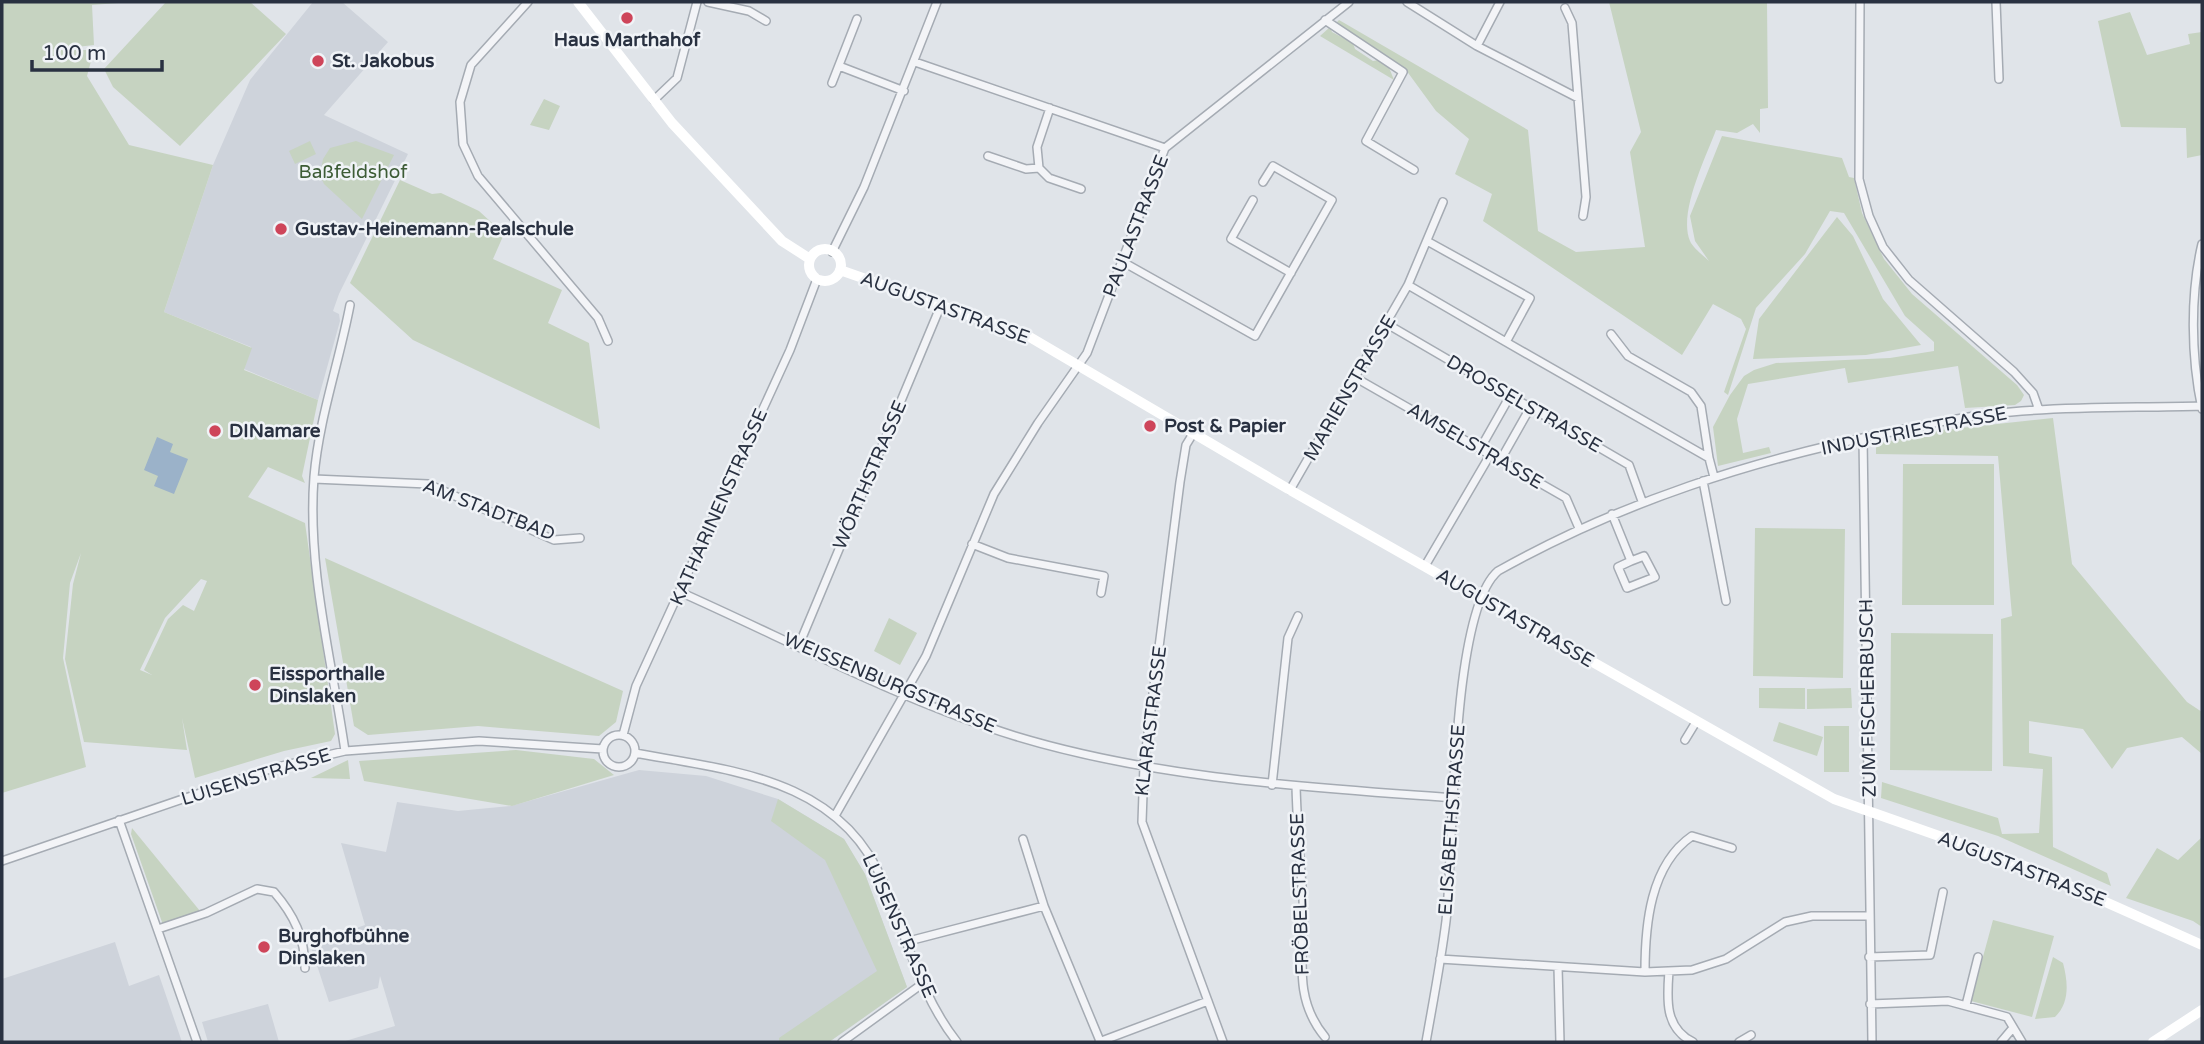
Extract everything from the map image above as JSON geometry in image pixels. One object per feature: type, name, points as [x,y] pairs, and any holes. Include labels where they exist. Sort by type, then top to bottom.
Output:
[{"type":"main road","points":[[578,2],[654,100],[782,241],[810,259]]},
{"type":"main road","points":[[817,251],[832,251],[839,260],[839,270],[833,279],[817,279],[809,268],[810,259],[817,251]]},
{"type":"main road","name":"AUGUSTASTRASSE","points":[[839,270],[1028,336],[1290,490],[1834,799],[2028,867],[2202,945]]},
{"type":"main road","points":[[2153,1042],[2202,1010]]},
{"type":"street","points":[[528,2],[471,65],[460,102],[463,144],[478,176],[598,318],[608,341]]},
{"type":"street","points":[[654,100],[677,78],[697,2]]},
{"type":"street","points":[[708,2],[749,11],[766,21]]},
{"type":"street","points":[[832,251],[904,91],[937,2]]},
{"type":"street","name":"PAULASTRASSE","points":[[836,814],[906,695],[972,544],[1013,461],[1079,365],[1123,262],[1165,148],[1349,2]]},
{"type":"street","points":[[1407,2],[1477,46],[1578,97]]},
{"type":"street","points":[[1477,46],[1500,2]]},
{"type":"street","points":[[1860,2],[1859,179],[1869,216],[1883,247],[1909,281],[2014,372],[2032,393],[2039,411]]},
{"type":"street","points":[[1996,2],[1999,79]]},
{"type":"street","points":[[1565,8],[1572,23],[1586,197],[1583,216]]},
{"type":"street","points":[[832,83],[857,19]]},
{"type":"street","points":[[1325,20],[1403,72],[1366,141],[1414,170]]},
{"type":"street","points":[[915,62],[1165,148]]},
{"type":"street","points":[[839,66],[904,91]]},
{"type":"street","points":[[1050,108],[1037,147],[1039,168],[1049,178],[1081,189]]},
{"type":"street","points":[[988,156],[1026,169],[1039,168]]},
{"type":"street","points":[[1123,262],[1255,336],[1332,200],[1273,166],[1263,182]]},
{"type":"street","points":[[1253,200],[1231,239],[1291,273]]},
{"type":"street","name":"MARIENSTRASSE","points":[[1290,490],[1408,285],[1443,202]]},
{"type":"street","points":[[1427,241],[1530,298],[1506,342]]},
{"type":"street","points":[[2202,244],[2196,287],[2194,347],[2202,408]]},
{"type":"street","name":"KATHARINENSTRASSE","points":[[623,735],[636,686],[790,349],[817,279]]},
{"type":"street","points":[[1408,285],[1709,458]]},
{"type":"street","points":[[345,751],[319,596],[313,523],[318,435],[350,305]]},
{"type":"street","name":"WÖRTHSTRASSE","points":[[799,645],[941,305]]},
{"type":"street","name":"DROSSELSTRASSE","points":[[1387,324],[1629,465],[1642,501]]},
{"type":"street","points":[[1611,334],[1628,356],[1691,392],[1701,405],[1714,477]]},
{"type":"street","name":"AMSELSTRASSE","points":[[1356,378],[1566,498],[1579,528]]},
{"type":"street","points":[[1480,449],[1510,396]]},
{"type":"street","points":[[1500,461],[1530,408]]},
{"type":"street","name":"INDUSTRIESTRASSE","points":[[1480,599],[1490,578],[1498,571],[1579,528],[1642,501],[1714,477],[1863,438],[1961,418],[2039,411],[2202,408]]},
{"type":"street","name":"KLARASTRASSE","points":[[1194,432],[1186,445],[1144,765],[1142,822],[1223,1042]]},
{"type":"street","name":"ZUM FISCHERBUSCH","points":[[1863,438],[1872,1042]]},
{"type":"street","points":[[1424,566],[1490,455]]},
{"type":"street","name":"AM STADTBAD","points":[[314,479],[428,484],[554,540],[580,538]]},
{"type":"street","points":[[1703,481],[1726,601]]},
{"type":"street","points":[[1612,514],[1631,561]]},
{"type":"street","points":[[972,544],[1008,558],[1104,576],[1101,593]]},
{"type":"street","points":[[1644,556],[1655,577],[1627,588],[1618,567],[1631,561],[1644,556]]},
{"type":"street","name":"WEISSENBURGSTRASSE","points":[[680,592],[906,695],[1017,736],[1079,753],[1272,785],[1454,798]]},
{"type":"street","name":"ELISABETHSTRASSE","points":[[1426,1042],[1446,920],[1460,698],[1480,599]]},
{"type":"street","points":[[1272,785],[1288,638],[1298,616]]},
{"type":"street","points":[[1685,740],[1696,722]]},
{"type":"street","points":[[603,749],[612,736],[623,735],[631,740],[635,753]]},
{"type":"street","name":"LUISENSTRASSE","points":[[2,861],[273,768],[345,751],[479,741],[603,749],[610,763],[620,767],[630,763],[635,753],[742,772],[788,789],[836,814],[851,827],[873,858],[922,984],[957,1042]]},
{"type":"street","name":"FRÖBELSTRASSE","points":[[1296,786],[1303,902],[1301,979],[1311,1020],[1325,1037]]},
{"type":"street","points":[[120,820],[197,1042]]},
{"type":"street","points":[[1645,972],[1645,930],[1651,906],[1675,848],[1692,836],[1732,848]]},
{"type":"street","points":[[1023,839],[1044,905],[1099,1042],[1208,1002]]},
{"type":"street","points":[[158,929],[206,913],[257,889],[274,891],[296,922],[305,950],[305,968]]},
{"type":"street","points":[[1869,957],[1930,956],[1943,892]]},
{"type":"street","points":[[905,942],[1044,905]]},
{"type":"street","points":[[1440,959],[1645,972],[1692,970],[1726,959],[1785,922],[1812,916],[1869,916]]},
{"type":"street","points":[[1966,1005],[1979,957]]},
{"type":"street","points":[[1558,967],[1560,1042]]},
{"type":"street","points":[[1669,971],[1667,999],[1670,1020],[1683,1038],[1693,1042]]},
{"type":"street","points":[[842,1042],[922,984]]},
{"type":"street","points":[[1870,1004],[1948,1001],[1966,1005],[2007,1017],[2022,1042]]},
{"type":"street","points":[[2001,1042],[2012,1029]]},
{"type":"street","points":[[1739,1042],[1751,1035]]},
{"type":"shaded area","name":"Gustav-Heinemann-Realschule","points":[[313,2],[342,2],[388,42],[324,115],[408,154],[339,294],[333,311],[339,314],[340,321],[318,400],[244,369],[251,347],[164,312],[213,165],[250,80]]},
{"type":"shaded area","points":[[639,770],[706,776],[778,799],[844,839],[865,874],[907,987],[829,1042],[342,1042],[395,1026],[380,976],[378,988],[329,1002],[310,944],[365,925],[341,843],[386,852],[397,802],[458,811],[511,806]]},
{"type":"shaded area","points":[[115,942],[129,986],[159,975],[182,1042],[2,1042],[2,979]]},
{"type":"shaded area","points":[[268,1004],[279,1042],[208,1042],[202,1022]]},
{"type":"green space","points":[[2,2],[131,2],[92,5],[94,45],[50,50],[94,50],[87,76],[129,145],[213,165],[164,312],[252,348],[244,370],[318,400],[302,476],[305,483],[268,467],[248,497],[305,523],[335,734],[331,741],[284,751],[195,778],[182,718],[187,750],[84,742],[65,659],[73,584],[81,553],[70,583],[63,658],[86,767],[2,793]],"holes":[[[201,579],[207,581],[194,611],[183,605],[168,619],[144,670],[152,675],[140,670],[165,618]]]},
{"type":"green space","points":[[166,2],[250,2],[286,34],[180,146],[113,87],[104,69]]},
{"type":"green space","points":[[1609,2],[1767,2],[1768,108],[1760,109],[1760,133],[1753,124],[1737,133],[1716,130],[1690,201],[1687,229],[1690,241],[1699,252],[1709,261],[1695,241],[1690,216],[1722,136],[1842,158],[1849,177],[1854,178],[1862,213],[1884,259],[1912,294],[2017,385],[2024,395],[2021,401],[2015,405],[1965,408],[1958,366],[1848,383],[1845,368],[1748,384],[1737,419],[1743,453],[1769,447],[1771,453],[1718,466],[1713,427],[1730,395],[1744,376],[1754,370],[1776,363],[1890,358],[1934,351],[1934,342],[1905,316],[1844,213],[1830,211],[1805,254],[1756,308],[1728,395],[1724,392],[1746,329],[1741,319],[1713,304],[1682,355],[1483,221],[1492,194],[1455,174],[1469,139],[1436,111],[1406,70],[1336,23],[1339,20],[1528,130],[1538,231],[1576,252],[1645,247],[1630,152],[1641,132]]},
{"type":"green space","points":[[2130,12],[2147,55],[2190,44],[2188,34],[2202,32],[2202,155],[2187,158],[2186,128],[2121,127],[2098,21]]},
{"type":"green space","points":[[1330,27],[1332,32],[1353,43],[1355,49],[1373,61],[1379,60],[1388,65],[1394,80],[1320,36]]},
{"type":"green space","points":[[544,99],[560,106],[549,130],[530,125]]},
{"type":"green space","points":[[310,141],[316,154],[295,164],[289,151]]},
{"type":"green space","name":"Baßfeldshof","points":[[356,141],[394,155],[362,219],[324,184],[320,175],[323,159],[330,148]]},
{"type":"green space","points":[[400,180],[432,194],[441,193],[479,211],[504,234],[493,259],[562,290],[548,323],[589,343],[600,429],[413,340],[350,283]]},
{"type":"green space","points":[[1837,217],[1853,236],[1883,299],[1921,345],[1866,355],[1753,359],[1759,319]]},
{"type":"green space","points":[[2053,418],[2072,564],[2187,702],[2202,712],[2202,754],[2182,737],[2127,748],[2112,769],[2083,729],[2029,721],[2029,753],[2052,757],[2053,847],[2107,873],[2111,886],[1998,836],[1881,798],[1882,782],[1998,818],[2002,834],[2039,833],[2043,769],[2003,766],[2001,619],[2012,616],[1998,456],[1876,454],[1876,444],[1942,430]]},
{"type":"green space","points":[[1903,464],[1994,464],[1994,605],[1902,605]]},
{"type":"green space","points":[[1755,528],[1845,529],[1843,678],[1753,676]]},
{"type":"green space","points":[[325,558],[623,691],[616,722],[599,736],[478,726],[368,735],[354,726]]},
{"type":"green space","points":[[889,618],[917,633],[900,665],[874,651]]},
{"type":"green space","points":[[1891,633],[1993,634],[1992,771],[1890,770]]},
{"type":"green space","points":[[1759,688],[1805,688],[1805,709],[1759,708]]},
{"type":"green space","points":[[1851,688],[1852,708],[1807,709],[1807,689]]},
{"type":"green space","points":[[1779,722],[1823,737],[1817,756],[1773,741]]},
{"type":"green space","points":[[1824,726],[1849,726],[1849,772],[1824,772]]},
{"type":"green space","points":[[516,750],[594,759],[614,775],[512,806],[364,781],[359,761]]},
{"type":"green space","points":[[348,760],[350,779],[311,778]]},
{"type":"green space","points":[[778,799],[844,839],[865,874],[907,987],[829,1042],[779,1042],[779,1038],[877,971],[825,860],[771,821]]},
{"type":"green space","points":[[132,828],[200,911],[163,925],[131,834]]},
{"type":"green space","points":[[2202,837],[2202,927],[2193,921],[2126,898],[2157,848],[2178,860]]},
{"type":"green space","points":[[1993,920],[2054,936],[2032,1017],[1971,1001]]},
{"type":"green space","points":[[2053,957],[2063,963],[2067,985],[2065,999],[2055,1017],[2035,1019]]},
{"type":"water","points":[[157,437],[173,444],[170,452],[188,459],[174,494],[154,486],[158,476],[144,470]]},
{"type":"place","name":"Haus Marthahof","points":[[627,18]]},
{"type":"place","name":"St. Jakobus","points":[[318,61]]},
{"type":"place","name":"Gustav-Heinemann-Realschule","points":[[281,229]]},
{"type":"place","name":"Post & Papier","points":[[1150,426]]},
{"type":"place","name":"DINamare","points":[[215,431]]},
{"type":"place","name":"Eissporthalle Dinslaken","points":[[255,685]]},
{"type":"place","name":"Burghofbühne Dinslaken","points":[[264,947]]}]
